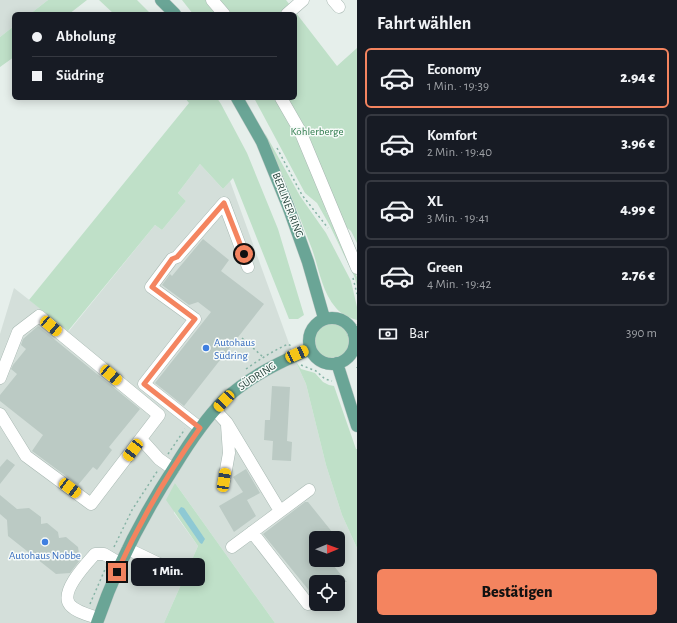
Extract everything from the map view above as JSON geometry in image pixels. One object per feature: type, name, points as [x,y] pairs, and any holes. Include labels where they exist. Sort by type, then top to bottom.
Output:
[{"type":"main road","points":[[161,0],[173,12]]},
{"type":"main road","name":"BERLINER RING","points":[[238,100],[262,142],[288,206],[308,262],[324,318]]},
{"type":"main road","points":[[333,317],[342,320],[355,331],[355,342],[352,351],[346,359],[337,363],[328,364],[321,361],[314,356],[310,349],[308,340],[310,330],[316,323],[324,318],[333,317]]},
{"type":"main road","name":"SÜDRING","points":[[97,620],[128,549],[155,498],[200,428],[236,390],[261,372],[280,361],[310,349]]},
{"type":"main road","points":[[337,363],[357,426]]},
{"type":"lane","points":[[212,0],[222,12]]},
{"type":"lane","points":[[289,12],[303,0]]},
{"type":"lane","points":[[282,100],[300,131],[354,270]]},
{"type":"lane","points":[[200,428],[144,384],[195,319],[152,287],[172,259],[177,257],[224,203],[248,267]]},
{"type":"lane","points":[[0,378],[18,332],[39,316],[159,415],[91,504],[26,456],[0,414]]},
{"type":"lane","points":[[216,410],[227,423],[280,511]]},
{"type":"lane","points":[[224,480],[228,453],[227,423]]},
{"type":"lane","points":[[141,439],[159,459],[173,469]]},
{"type":"lane","points":[[232,547],[309,490]]},
{"type":"lane","points":[[252,532],[308,604]]},
{"type":"lane","points":[[128,549],[174,571]]},
{"type":"lane","points":[[97,620],[70,606],[67,594],[74,580],[95,554],[104,554],[121,564]]},
{"type":"path","points":[[277,148],[302,195],[329,229]]},
{"type":"path","points":[[354,270],[357,294]]},
{"type":"path","points":[[242,338],[263,357]]},
{"type":"path","points":[[288,344],[297,354],[300,363],[303,366],[309,367],[331,382],[342,378]]},
{"type":"shaded area","points":[[0,0],[48,0],[33,12],[12,12],[12,28],[0,37]]},
{"type":"shaded area","points":[[200,164],[223,189],[230,181],[295,360],[306,384],[326,465],[342,515],[357,548],[357,623],[275,623],[175,483],[174,513],[198,546],[164,623],[0,623],[0,334],[14,288],[69,331],[155,225],[162,230],[186,201],[178,193]]},
{"type":"green space","points":[[48,0],[87,0],[72,12],[33,12]]},
{"type":"green space","points":[[99,0],[137,0],[149,12],[112,12]]},
{"type":"green space","name":"Köhlerberge","points":[[182,0],[286,0],[295,12],[191,12]]},
{"type":"green space","name":"Köhlerberge","points":[[297,14],[337,66],[357,48],[357,243],[351,231],[326,211],[357,277],[357,287],[355,278],[330,226],[317,203],[305,193],[255,100],[297,100]]},
{"type":"green space","points":[[12,28],[12,58],[0,67],[0,37]]},
{"type":"green space","points":[[187,100],[218,100],[221,104],[247,153],[278,229],[304,315],[298,319],[289,319],[233,178],[223,189],[200,164],[178,193],[186,201],[162,230],[155,225],[68,331],[29,300],[189,103]]},
{"type":"green space","points":[[263,133],[266,135],[300,196],[326,233],[351,281],[357,307],[357,320],[346,316],[338,310],[327,295],[312,249],[295,205]]},
{"type":"green space","points":[[331,323],[341,326],[346,331],[349,341],[346,351],[341,356],[331,359],[321,356],[316,351],[313,341],[316,331],[321,326]]},
{"type":"green space","points":[[295,360],[301,369],[315,373],[323,382],[334,386],[357,449],[357,548],[342,515],[326,465],[306,384]]},
{"type":"green space","points":[[175,483],[275,623],[164,623],[198,546],[166,500]]},
{"type":"water","points":[[181,507],[184,508],[205,539],[202,544],[178,511]]},
{"type":"building","name":"Autohaus Südring","points":[[203,239],[229,260],[221,271],[264,304],[184,406],[155,383],[211,312],[198,302],[189,305],[162,285],[170,274],[172,276]]},
{"type":"building","points":[[38,326],[140,409],[109,447],[112,450],[97,470],[93,467],[78,485],[32,451],[43,435],[0,401],[0,395],[17,374],[11,369],[26,349],[21,345],[23,339]]},
{"type":"building","points":[[272,386],[290,387],[287,441],[292,442],[291,461],[272,460],[273,441],[264,440],[265,420],[270,420]]},
{"type":"building","points":[[7,459],[15,465],[0,484],[0,467]]},
{"type":"building","points":[[246,469],[260,493],[247,500],[256,516],[234,532],[219,506],[243,492],[233,477]]},
{"type":"building","name":"Autohaus Nobbe","points":[[0,495],[17,509],[29,508],[41,517],[41,524],[47,523],[58,532],[59,538],[66,537],[78,547],[80,560],[70,573],[56,574],[8,536],[7,520],[0,514]]},
{"type":"building","points":[[305,502],[308,502],[331,531],[309,531],[309,567],[335,567],[341,575],[309,575],[309,590],[263,534]]},
{"type":"place","name":"Autohaus Südring","points":[[206,348]]},
{"type":"place","name":"Autohaus Nobbe","points":[[45,542]]},
{"type":"route","points":[[117,572],[155,498],[200,428],[144,384],[195,319],[152,287],[172,259],[177,257],[224,203],[244,254]]}]
